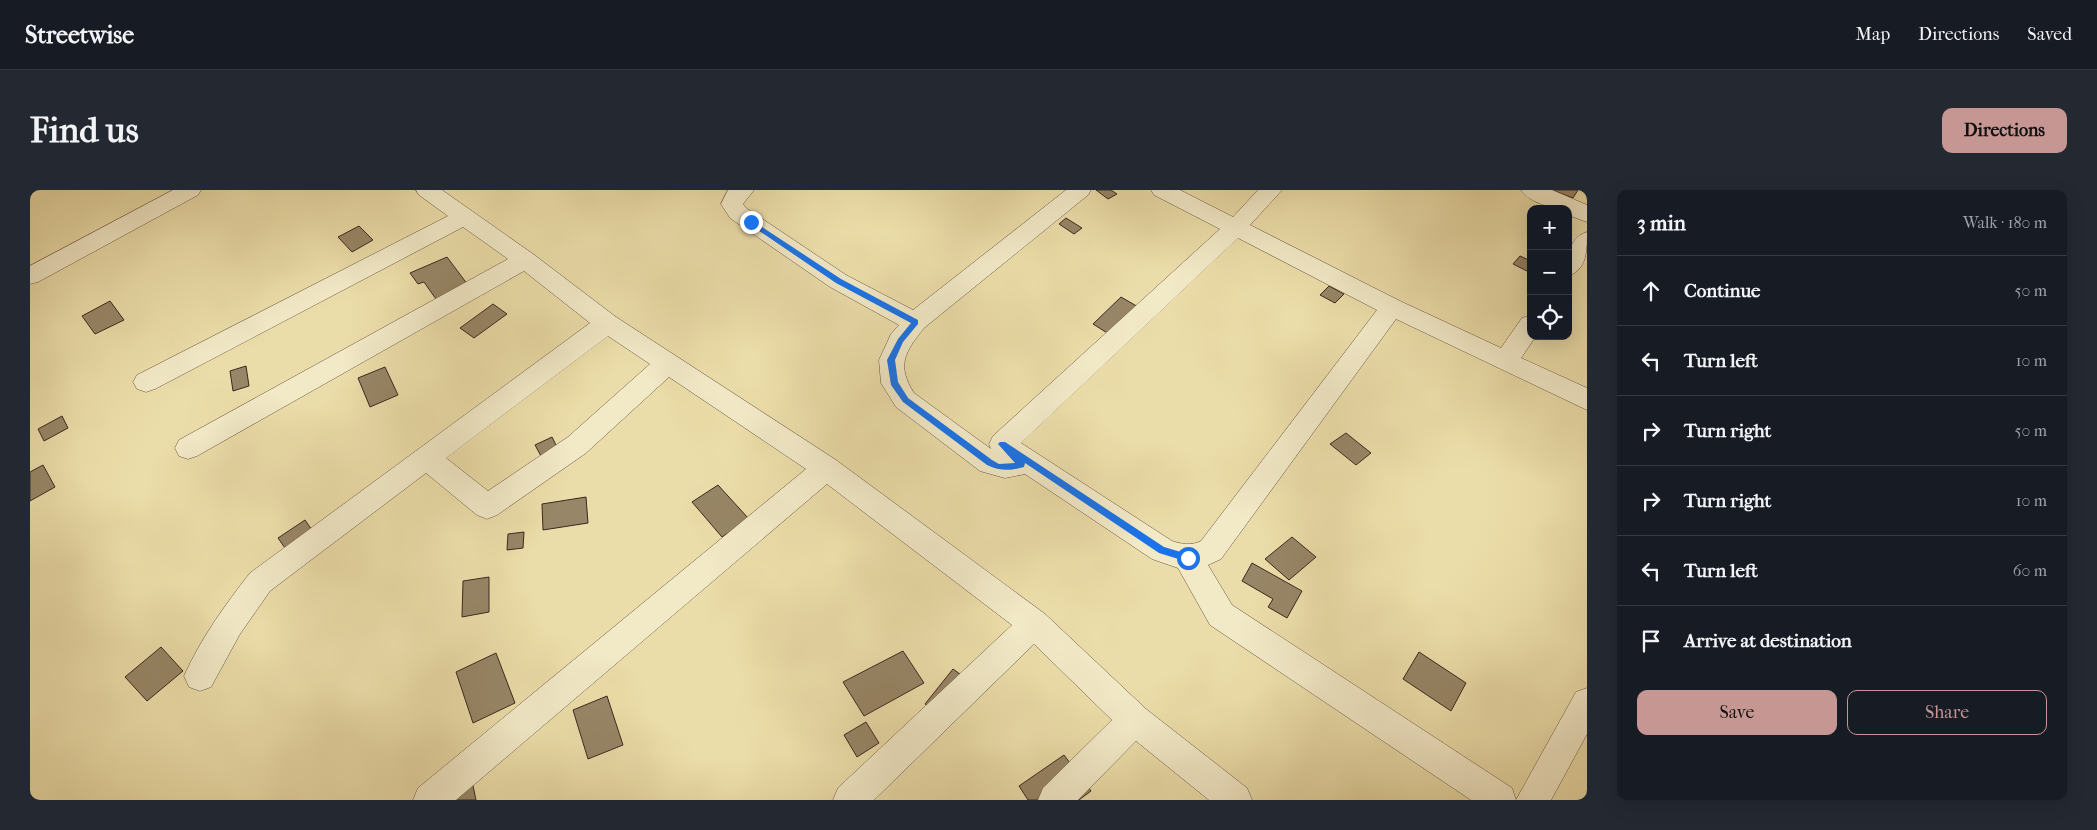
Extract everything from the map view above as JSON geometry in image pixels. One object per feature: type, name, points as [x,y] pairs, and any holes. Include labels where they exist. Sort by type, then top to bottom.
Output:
[{"type":"street","points":[[30,276],[165,195],[190,190]]},
{"type":"street","points":[[427,190],[526,260],[607,323],[826,468],[1034,624],[1215,794]]},
{"type":"street","points":[[742,190],[736,195],[732,204],[738,213],[838,281],[916,322]]},
{"type":"street","points":[[1002,444],[1021,464],[1010,468],[998,467],[990,463],[905,400],[894,383],[891,360],[900,341],[916,322],[1080,190]]},
{"type":"street","points":[[1162,190],[1392,307],[1587,400]]},
{"type":"street","points":[[1002,444],[1236,227],[1271,190]]},
{"type":"street","points":[[1532,190],[1587,214]]},
{"type":"street","points":[[146,382],[464,217]]},
{"type":"street","points":[[188,448],[526,260]]},
{"type":"street","points":[[1002,444],[1162,550],[1188,558],[1202,556],[1212,550],[1392,307]]},
{"type":"street","points":[[200,676],[229,624],[260,582],[607,323]]},
{"type":"street","points":[[1506,360],[1527,330]]},
{"type":"street","points":[[426,458],[487,507],[577,445],[668,364]]},
{"type":"street","points":[[430,800],[826,468]]},
{"type":"street","points":[[1188,558],[1221,615],[1500,800]]},
{"type":"street","points":[[850,800],[1034,624]]},
{"type":"street","points":[[1533,800],[1587,703]]},
{"type":"street","points":[[1055,800],[1135,720]]},
{"type":"building","points":[[1096,190],[1111,190],[1117,194],[1108,199]]},
{"type":"building","points":[[1552,190],[1578,190],[1573,198]]},
{"type":"building","points":[[1066,218],[1082,228],[1074,234],[1059,224]]},
{"type":"building","points":[[359,226],[373,240],[352,252],[338,237]]},
{"type":"building","points":[[1520,256],[1527,259],[1527,271],[1513,264]]},
{"type":"building","points":[[447,257],[477,297],[445,312],[424,282],[418,284],[410,273]]},
{"type":"building","points":[[1329,286],[1344,294],[1335,303],[1320,295]]},
{"type":"building","points":[[1121,297],[1140,308],[1112,336],[1093,324]]},
{"type":"building","points":[[110,301],[124,320],[95,334],[82,316]]},
{"type":"building","points":[[493,304],[507,314],[474,338],[460,328]]},
{"type":"building","points":[[246,366],[249,386],[233,391],[230,371]]},
{"type":"building","points":[[385,367],[398,395],[370,407],[358,378]]},
{"type":"building","points":[[62,416],[68,428],[44,441],[38,429]]},
{"type":"building","points":[[1346,433],[1371,453],[1356,465],[1330,444]]},
{"type":"building","points":[[552,437],[559,451],[542,458],[535,445]]},
{"type":"building","points":[[43,465],[55,487],[30,501],[30,472]]},
{"type":"building","points":[[718,485],[749,519],[722,537],[692,502]]},
{"type":"building","points":[[586,497],[588,523],[543,530],[542,504]]},
{"type":"building","points":[[305,520],[312,530],[285,548],[278,538]]},
{"type":"building","points":[[524,532],[523,548],[507,550],[508,534]]},
{"type":"building","points":[[1292,537],[1316,557],[1289,580],[1265,559]]},
{"type":"building","points":[[1252,563],[1302,591],[1287,618],[1268,607],[1273,599],[1242,581]]},
{"type":"building","points":[[489,577],[489,612],[462,617],[463,581]]},
{"type":"building","points":[[161,647],[183,671],[147,701],[125,677]]},
{"type":"building","points":[[903,651],[924,683],[864,716],[843,682]]},
{"type":"building","points":[[1419,652],[1466,683],[1451,711],[1403,679]]},
{"type":"building","points":[[496,653],[515,703],[473,723],[456,672]]},
{"type":"building","points":[[953,669],[975,685],[947,721],[925,704]]},
{"type":"building","points":[[607,696],[623,745],[588,759],[573,710]]},
{"type":"building","points":[[866,722],[879,743],[857,757],[844,735]]},
{"type":"building","points":[[1064,755],[1091,791],[1079,800],[1028,800],[1019,786]]},
{"type":"building","points":[[472,781],[476,800],[447,800]]},
{"type":"route","points":[[751,222],[838,281],[916,322],[900,341],[891,360],[894,383],[905,400],[990,463],[998,467],[1010,468],[1021,464],[1002,444],[1162,550],[1188,558]]}]
